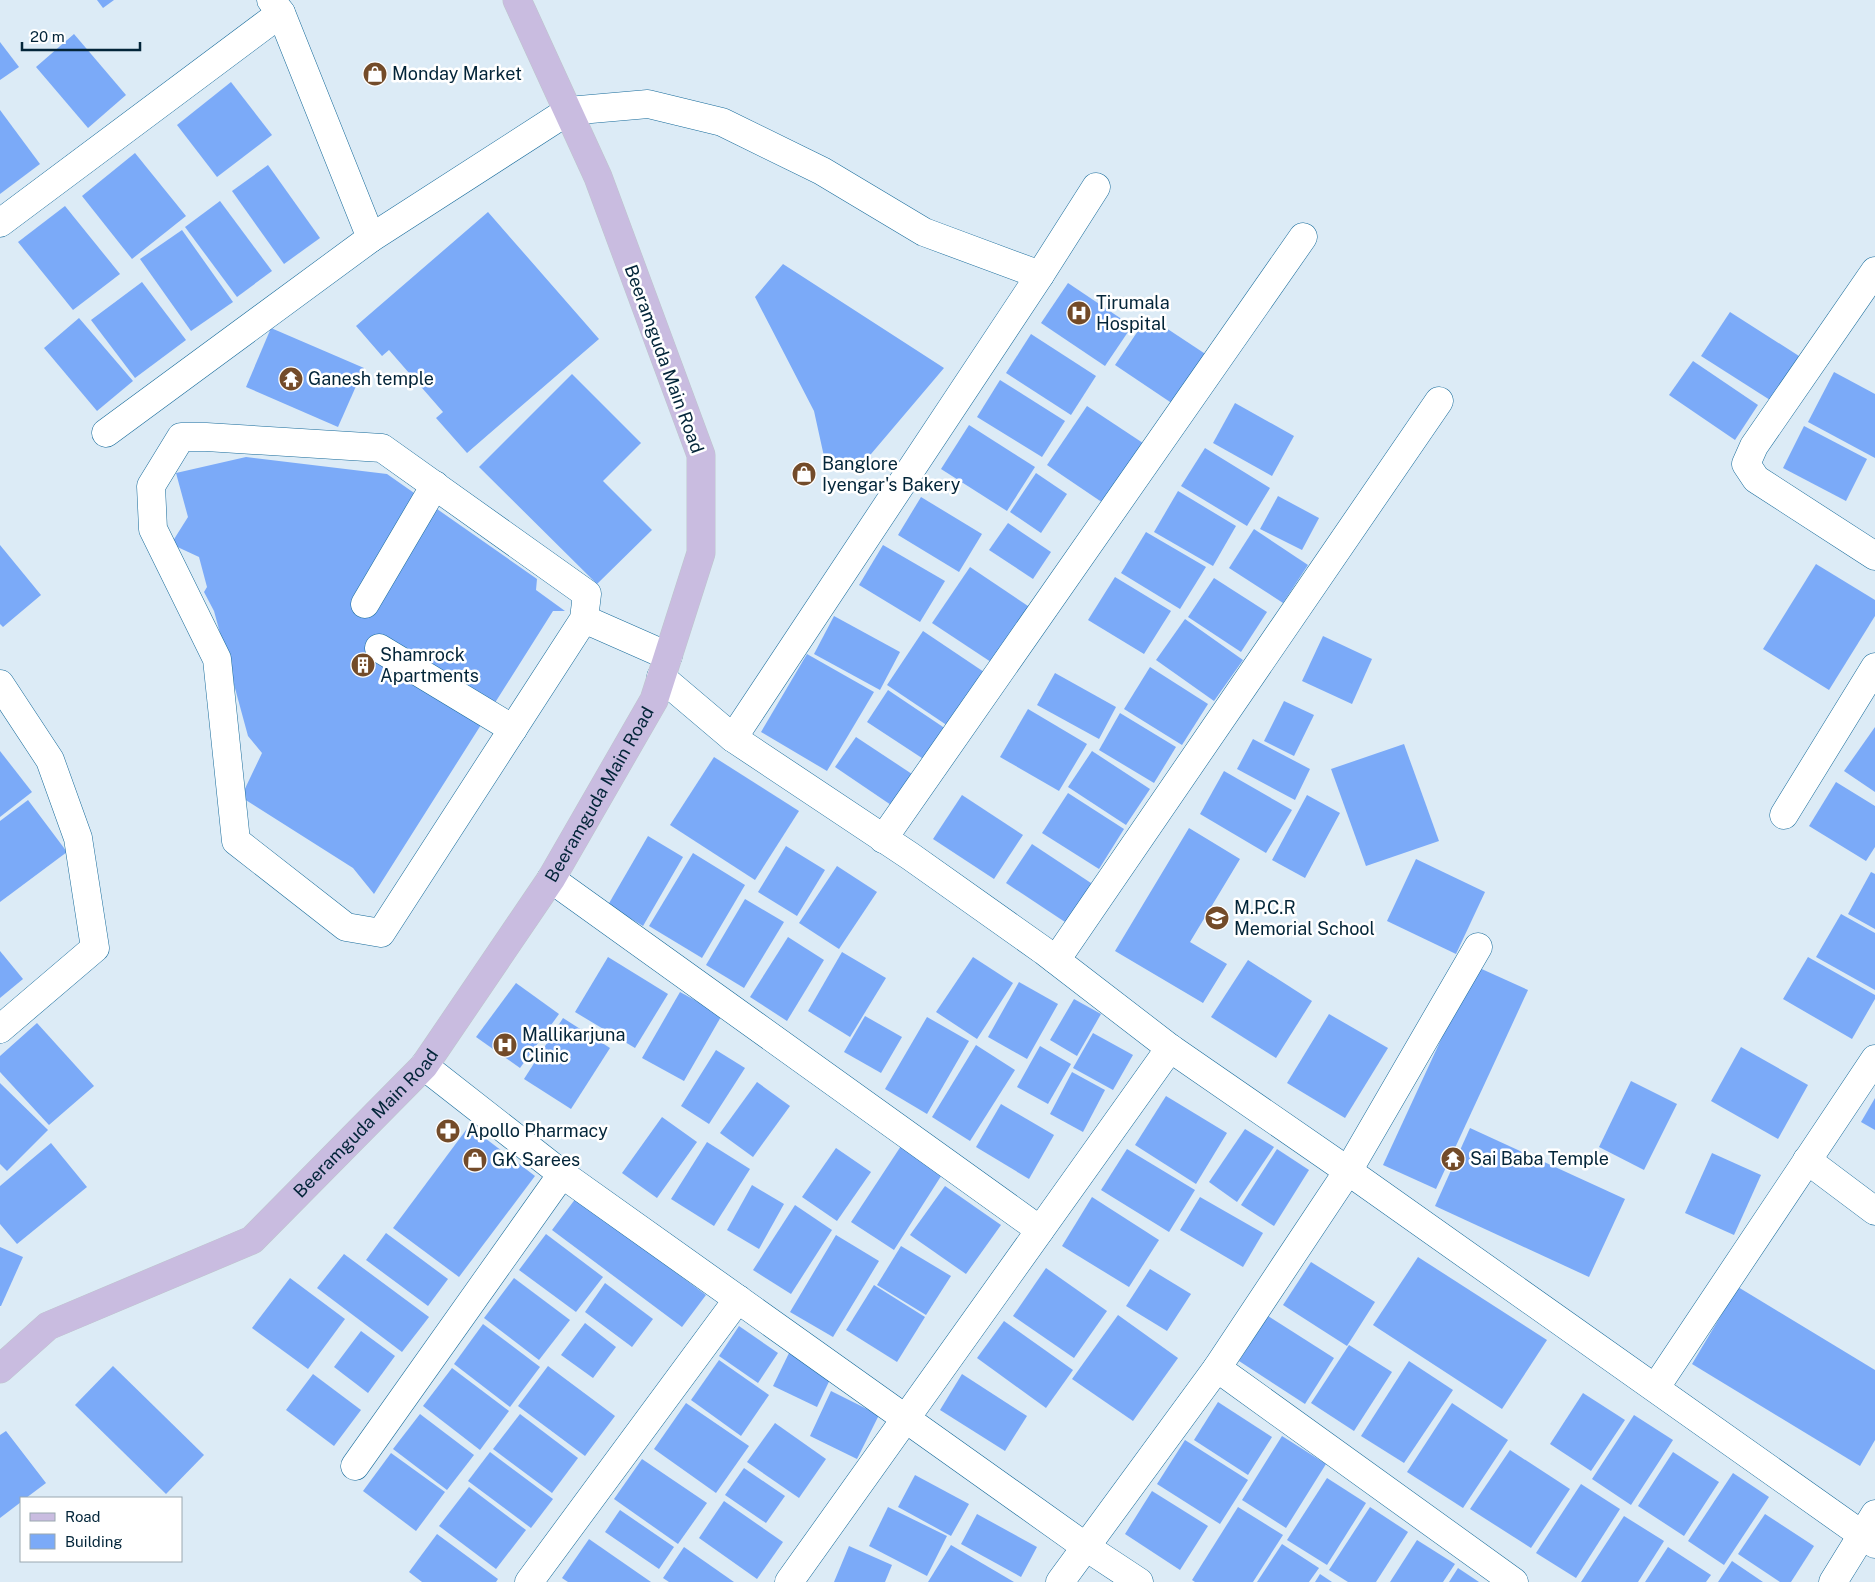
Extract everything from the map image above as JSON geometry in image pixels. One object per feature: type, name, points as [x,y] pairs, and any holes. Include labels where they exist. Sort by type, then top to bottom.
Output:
[{"type":"main road","name":"Beeramguda Main Road","points":[[0,1369],[48,1326],[252,1240],[424,1066],[551,879],[654,700],[701,553],[701,455],[598,178],[517,0]]},
{"type":"street","points":[[0,223],[276,7],[371,238]]},
{"type":"street","points":[[106,433],[371,238],[568,111],[648,104],[722,122],[822,171],[924,232],[1040,275]]},
{"type":"street","points":[[733,738],[1040,275],[1096,187]]},
{"type":"street","points":[[883,839],[1303,237]]},
{"type":"street","points":[[1875,270],[1754,446],[1746,464],[1756,480],[1875,556]]},
{"type":"street","points":[[1056,960],[1438,402]]},
{"type":"street","points":[[182,437],[382,448],[587,594],[584,619],[381,933],[346,927],[236,841],[217,660],[153,528],[151,486],[182,437]]},
{"type":"street","points":[[364,604],[435,486]]},
{"type":"street","points":[[584,619],[665,666],[733,738],[883,839],[1056,960],[1170,1048],[1656,1388],[1871,1531],[1833,1582]]},
{"type":"street","points":[[379,648],[513,729]]},
{"type":"street","points":[[1784,815],[1875,667]]},
{"type":"street","points":[[0,684],[50,760],[78,838],[95,948],[0,1029]]},
{"type":"street","points":[[551,879],[1040,1230]]},
{"type":"street","points":[[1060,1582],[1217,1368],[1348,1171],[1478,947]]},
{"type":"street","points":[[789,1582],[1170,1048]]},
{"type":"street","points":[[1656,1388],[1875,1059]]},
{"type":"street","points":[[424,1066],[562,1174],[1086,1547],[1139,1582]]},
{"type":"street","points":[[1807,1160],[1875,1211]]},
{"type":"street","points":[[355,1466],[562,1174]]},
{"type":"street","points":[[529,1582],[738,1299]]},
{"type":"street","points":[[1217,1368],[1514,1582]]},
{"type":"building","points":[[97,0],[114,0],[103,8]]},
{"type":"building","points":[[74,34],[126,95],[88,128],[36,67]]},
{"type":"building","points":[[0,42],[19,67],[0,80]]},
{"type":"building","points":[[231,82],[272,135],[217,177],[177,125]]},
{"type":"building","points":[[0,110],[40,164],[0,194]]},
{"type":"building","points":[[135,153],[186,216],[132,259],[82,196]]},
{"type":"building","points":[[268,165],[320,238],[284,264],[232,191]]},
{"type":"building","points":[[220,201],[272,271],[237,297],[185,227]]},
{"type":"building","points":[[65,206],[120,274],[73,310],[18,242]]},
{"type":"building","points":[[488,212],[599,339],[467,453],[436,418],[443,412],[389,350],[382,356],[356,326]]},
{"type":"building","points":[[182,230],[233,302],[191,331],[140,259]]},
{"type":"building","points":[[783,264],[944,368],[860,467],[836,467],[825,461],[814,411],[755,297]]},
{"type":"building","points":[[142,282],[186,340],[135,378],[91,320]]},
{"type":"building","points":[[1068,283],[1132,326],[1105,366],[1041,323]]},
{"type":"building","points":[[1730,312],[1799,356],[1770,400],[1701,356]]},
{"type":"building","points":[[1148,316],[1216,361],[1182,410],[1115,365]]},
{"type":"building","points":[[79,318],[133,381],[97,411],[44,348]]},
{"type":"building","points":[[271,328],[364,368],[338,427],[246,387]]},
{"type":"building","points":[[1031,334],[1096,376],[1071,415],[1006,373]]},
{"type":"building","points":[[1693,361],[1758,405],[1735,440],[1669,395]]},
{"type":"building","points":[[1834,372],[1875,394],[1875,458],[1808,422]]},
{"type":"building","points":[[572,374],[641,443],[603,481],[652,530],[597,584],[479,467]]},
{"type":"building","points":[[1000,380],[1065,421],[1042,457],[977,417]]},
{"type":"building","points":[[1235,403],[1294,436],[1272,476],[1213,443]]},
{"type":"building","points":[[1087,406],[1152,449],[1112,509],[1047,465]]},
{"type":"building","points":[[969,425],[1035,467],[1007,511],[941,469]]},
{"type":"building","points":[[1804,426],[1867,459],[1846,501],[1783,468]]},
{"type":"building","points":[[1205,448],[1270,488],[1247,526],[1181,486]]},
{"type":"building","name":"Shamrock Apartments","points":[[246,457],[387,474],[537,579],[536,590],[565,611],[553,611],[374,894],[353,868],[241,797],[262,753],[248,736],[214,611],[204,592],[207,587],[199,557],[171,544],[188,517],[176,473]]},
{"type":"building","points":[[1036,473],[1067,494],[1041,533],[1010,512]]},
{"type":"building","points":[[1178,491],[1236,526],[1213,566],[1154,532]]},
{"type":"building","points":[[1278,496],[1319,518],[1302,550],[1260,529]]},
{"type":"building","points":[[921,497],[982,534],[959,572],[898,535]]},
{"type":"building","points":[[1008,523],[1051,552],[1033,579],[989,550]]},
{"type":"building","points":[[1254,529],[1308,565],[1283,603],[1229,568]]},
{"type":"building","points":[[1146,532],[1206,567],[1180,609],[1121,573]]},
{"type":"building","points":[[0,545],[41,595],[3,627],[0,624]]},
{"type":"building","points":[[883,545],[945,581],[920,622],[859,585]]},
{"type":"building","points":[[1816,564],[1875,600],[1875,616],[1829,690],[1763,649]]},
{"type":"building","points":[[970,567],[1034,610],[997,666],[932,623]]},
{"type":"building","points":[[1115,577],[1171,611],[1144,654],[1088,620]]},
{"type":"building","points":[[1214,578],[1267,612],[1241,652],[1188,617]]},
{"type":"building","points":[[834,616],[900,652],[880,690],[814,654]]},
{"type":"building","points":[[1185,619],[1243,660],[1214,701],[1156,660]]},
{"type":"building","points":[[923,631],[987,674],[951,728],[887,685]]},
{"type":"building","points":[[1323,636],[1372,659],[1352,704],[1302,681]]},
{"type":"building","points":[[807,654],[874,692],[827,771],[761,732]]},
{"type":"building","points":[[1150,667],[1208,704],[1182,745],[1124,709]]},
{"type":"building","points":[[1055,673],[1116,707],[1099,739],[1037,705]]},
{"type":"building","points":[[888,690],[949,731],[928,762],[867,722]]},
{"type":"building","points":[[1284,701],[1314,715],[1294,756],[1264,741]]},
{"type":"building","points":[[1028,709],[1087,744],[1059,791],[1000,757]]},
{"type":"building","points":[[1120,713],[1176,747],[1154,783],[1099,750]]},
{"type":"building","points":[[1875,727],[1875,792],[1844,771]]},
{"type":"building","points":[[856,737],[915,776],[894,807],[835,767]]},
{"type":"building","points":[[1253,739],[1310,769],[1295,800],[1237,769]]},
{"type":"building","points":[[1404,744],[1439,841],[1366,866],[1331,769]]},
{"type":"building","points":[[0,751],[32,792],[0,817]]},
{"type":"building","points":[[1092,751],[1150,789],[1126,825],[1068,787]]},
{"type":"building","points":[[714,757],[799,811],[755,880],[670,825]]},
{"type":"building","points":[[1224,771],[1292,810],[1266,853],[1200,814]]},
{"type":"building","points":[[1836,782],[1875,806],[1875,847],[1866,861],[1809,826]]},
{"type":"building","points":[[1068,793],[1124,829],[1099,869],[1042,833]]},
{"type":"building","points":[[962,795],[1023,835],[994,879],[933,839]]},
{"type":"building","points":[[1307,795],[1340,813],[1305,878],[1272,860]]},
{"type":"building","points":[[28,800],[67,852],[0,902],[0,821]]},
{"type":"building","points":[[1189,828],[1240,859],[1190,942],[1227,964],[1203,1003],[1115,951]]},
{"type":"building","points":[[648,836],[683,857],[643,926],[608,905]]},
{"type":"building","points":[[1032,844],[1094,885],[1068,924],[1006,883]]},
{"type":"building","points":[[786,846],[825,870],[797,916],[758,892]]},
{"type":"building","points":[[693,853],[745,885],[702,958],[649,926]]},
{"type":"building","points":[[1416,859],[1485,892],[1456,954],[1387,921]]},
{"type":"building","points":[[837,866],[877,892],[839,949],[799,923]]},
{"type":"building","points":[[1871,872],[1875,874],[1875,929],[1848,914]]},
{"type":"building","points":[[745,899],[784,922],[744,988],[706,965]]},
{"type":"building","points":[[1841,914],[1875,933],[1875,990],[1816,957]]},
{"type":"building","points":[[788,937],[824,960],[787,1021],[750,997]]},
{"type":"building","points":[[0,951],[23,979],[0,998]]},
{"type":"building","points":[[842,952],[886,978],[850,1037],[808,1011]]},
{"type":"building","points":[[608,957],[668,994],[635,1048],[575,1012]]},
{"type":"building","points":[[973,957],[1013,983],[977,1039],[936,1012]]},
{"type":"building","points":[[1808,957],[1875,995],[1875,999],[1852,1039],[1783,999]]},
{"type":"building","points":[[1248,960],[1312,1001],[1276,1058],[1211,1017]]},
{"type":"building","points":[[1475,966],[1528,990],[1436,1189],[1383,1165]]},
{"type":"building","points":[[1019,982],[1058,1004],[1027,1059],[988,1037]]},
{"type":"building","points":[[516,983],[559,1014],[520,1068],[476,1037]]},
{"type":"building","points":[[680,992],[722,1015],[684,1081],[642,1058]]},
{"type":"building","points":[[1074,999],[1101,1014],[1077,1056],[1050,1040]]},
{"type":"building","points":[[1329,1014],[1388,1048],[1345,1118],[1287,1083]]},
{"type":"building","points":[[865,1016],[902,1037],[881,1073],[844,1052]]},
{"type":"building","points":[[927,1017],[969,1041],[927,1114],[885,1089]]},
{"type":"building","points":[[563,1018],[610,1048],[571,1109],[524,1079]]},
{"type":"building","points":[[37,1023],[94,1086],[49,1125],[0,1072],[0,1056]]},
{"type":"building","points":[[1093,1033],[1133,1055],[1113,1090],[1073,1068]]},
{"type":"building","points":[[976,1045],[1015,1070],[970,1141],[932,1117]]},
{"type":"building","points":[[1040,1046],[1071,1064],[1048,1104],[1017,1087]]},
{"type":"building","points":[[1741,1047],[1808,1085],[1778,1139],[1711,1101]]},
{"type":"building","points":[[716,1050],[745,1068],[709,1124],[681,1106]]},
{"type":"building","points":[[1072,1072],[1105,1090],[1083,1132],[1050,1114]]},
{"type":"building","points":[[1631,1081],[1677,1104],[1644,1170],[1599,1147]]},
{"type":"building","points":[[757,1082],[790,1106],[753,1157],[720,1133]]},
{"type":"building","points":[[0,1083],[48,1130],[7,1171],[0,1164]]},
{"type":"building","points":[[1166,1096],[1227,1133],[1196,1184],[1135,1145]]},
{"type":"building","points":[[1875,1098],[1875,1130],[1861,1122]]},
{"type":"building","points":[[1001,1104],[1054,1135],[1029,1179],[976,1147]]},
{"type":"building","points":[[662,1117],[697,1142],[657,1198],[622,1173]]},
{"type":"building","points":[[469,1126],[535,1176],[459,1277],[393,1228]]},
{"type":"building","points":[[1470,1128],[1625,1199],[1589,1277],[1435,1206]]},
{"type":"building","points":[[1245,1129],[1274,1147],[1237,1202],[1209,1182]]},
{"type":"building","points":[[707,1142],[750,1169],[714,1226],[671,1199]]},
{"type":"building","points":[[51,1143],[87,1187],[17,1244],[0,1224],[0,1186]]},
{"type":"building","points":[[901,1146],[943,1173],[894,1250],[851,1222]]},
{"type":"building","points":[[836,1148],[871,1172],[837,1221],[802,1197]]},
{"type":"building","points":[[1127,1149],[1195,1190],[1169,1232],[1101,1190]]},
{"type":"building","points":[[1277,1149],[1309,1170],[1274,1226],[1241,1205]]},
{"type":"building","points":[[1712,1153],[1761,1175],[1734,1235],[1685,1213]]},
{"type":"building","points":[[752,1185],[784,1204],[759,1249],[727,1230]]},
{"type":"building","points":[[945,1186],[1001,1225],[966,1274],[910,1235]]},
{"type":"building","points":[[1092,1197],[1159,1240],[1129,1287],[1062,1246]]},
{"type":"building","points":[[1200,1197],[1263,1233],[1243,1267],[1180,1230]]},
{"type":"building","points":[[576,1198],[706,1295],[682,1327],[552,1230]]},
{"type":"building","points":[[795,1205],[832,1230],[791,1294],[753,1270]]},
{"type":"building","points":[[386,1233],[448,1279],[428,1306],[366,1260]]},
{"type":"building","points":[[546,1234],[603,1277],[576,1312],[519,1270]]},
{"type":"building","points":[[836,1235],[879,1261],[833,1337],[790,1312]]},
{"type":"building","points":[[901,1246],[951,1276],[926,1315],[877,1285]]},
{"type":"building","points":[[0,1247],[23,1257],[1,1306],[0,1306]]},
{"type":"building","points":[[344,1254],[429,1317],[402,1352],[317,1288]]},
{"type":"building","points":[[1418,1257],[1547,1340],[1502,1409],[1373,1325]]},
{"type":"building","points":[[1311,1262],[1375,1302],[1347,1346],[1283,1305]]},
{"type":"building","points":[[1046,1268],[1107,1311],[1074,1358],[1013,1316]]},
{"type":"building","points":[[1150,1269],[1191,1294],[1167,1331],[1126,1306]]},
{"type":"building","points":[[290,1278],[345,1319],[308,1369],[252,1328]]},
{"type":"building","points":[[514,1278],[570,1320],[539,1360],[484,1318]]},
{"type":"building","points":[[605,1283],[653,1319],[632,1347],[585,1312]]},
{"type":"building","points":[[874,1285],[925,1317],[897,1362],[846,1330]]},
{"type":"building","points":[[1738,1287],[1875,1370],[1875,1440],[1860,1466],[1692,1364]]},
{"type":"building","points":[[1118,1315],[1178,1358],[1133,1421],[1072,1379]]},
{"type":"building","points":[[1268,1316],[1334,1358],[1305,1404],[1239,1361]]},
{"type":"building","points":[[1004,1321],[1073,1370],[1046,1408],[977,1358]]},
{"type":"building","points":[[585,1323],[616,1347],[593,1378],[561,1355]]},
{"type":"building","points":[[483,1324],[540,1367],[510,1407],[454,1364]]},
{"type":"building","points":[[739,1326],[778,1353],[758,1383],[719,1356]]},
{"type":"building","points":[[361,1331],[395,1356],[368,1393],[334,1367]]},
{"type":"building","points":[[1349,1345],[1392,1372],[1354,1431],[1311,1403]]},
{"type":"building","points":[[790,1351],[833,1373],[817,1407],[773,1386]]},
{"type":"building","points":[[719,1360],[769,1395],[741,1436],[691,1400]]},
{"type":"building","points":[[1409,1361],[1453,1390],[1404,1463],[1361,1436]]},
{"type":"building","points":[[113,1366],[204,1455],[166,1494],[75,1405]]},
{"type":"building","points":[[548,1366],[615,1416],[585,1456],[518,1406]]},
{"type":"building","points":[[452,1368],[509,1411],[480,1450],[423,1406]]},
{"type":"building","points":[[313,1374],[361,1410],[334,1446],[286,1410]]},
{"type":"building","points":[[962,1374],[1027,1416],[1005,1451],[940,1410]]},
{"type":"building","points":[[831,1391],[879,1415],[857,1459],[810,1436]]},
{"type":"building","points":[[1583,1393],[1625,1420],[1591,1471],[1550,1444]]},
{"type":"building","points":[[1218,1402],[1272,1437],[1248,1475],[1194,1440]]},
{"type":"building","points":[[686,1403],[749,1446],[716,1493],[654,1449]]},
{"type":"building","points":[[1452,1403],[1508,1440],[1463,1508],[1407,1472]]},
{"type":"building","points":[[420,1414],[474,1455],[447,1490],[393,1449]]},
{"type":"building","points":[[520,1414],[578,1458],[552,1493],[493,1449]]},
{"type":"building","points":[[1634,1415],[1673,1440],[1631,1505],[1592,1479]]},
{"type":"building","points":[[775,1423],[826,1459],[799,1498],[747,1462]]},
{"type":"building","points":[[6,1431],[46,1483],[27,1497],[20,1497],[20,1503],[0,1518],[0,1435]]},
{"type":"building","points":[[1282,1436],[1326,1464],[1286,1528],[1242,1500]]},
{"type":"building","points":[[1185,1440],[1248,1480],[1220,1524],[1157,1484]]},
{"type":"building","points":[[1510,1450],[1570,1489],[1531,1548],[1470,1509]]},
{"type":"building","points":[[490,1452],[553,1499],[531,1528],[468,1481]]},
{"type":"building","points":[[1673,1452],[1719,1482],[1684,1536],[1638,1506]]},
{"type":"building","points":[[391,1453],[445,1492],[416,1531],[363,1491]]},
{"type":"building","points":[[642,1459],[707,1503],[678,1544],[614,1499]]},
{"type":"building","points":[[744,1468],[785,1496],[766,1523],[725,1495]]},
{"type":"building","points":[[1733,1473],[1769,1497],[1724,1565],[1688,1541]]},
{"type":"building","points":[[915,1475],[969,1504],[951,1536],[898,1507]]},
{"type":"building","points":[[1327,1478],[1366,1503],[1327,1565],[1287,1540]]},
{"type":"building","points":[[1581,1484],[1620,1509],[1576,1578],[1536,1553]]},
{"type":"building","points":[[469,1487],[526,1530],[496,1569],[439,1526]]},
{"type":"building","points":[[1152,1491],[1208,1526],[1180,1570],[1125,1534]]},
{"type":"building","points":[[724,1501],[783,1542],[757,1579],[699,1538]]},
{"type":"building","points":[[888,1507],[947,1536],[927,1576],[869,1546]]},
{"type":"building","points":[[1238,1507],[1283,1535],[1253,1582],[1195,1582],[1192,1580]]},
{"type":"building","points":[[1370,1507],[1408,1532],[1376,1582],[1348,1582],[1329,1570]]},
{"type":"building","points":[[620,1510],[674,1547],[659,1569],[605,1532]]},
{"type":"building","points":[[977,1514],[1037,1547],[1021,1577],[961,1544]]},
{"type":"building","points":[[1765,1514],[1814,1546],[1791,1582],[1780,1582],[1738,1554]]},
{"type":"building","points":[[1624,1516],[1664,1541],[1638,1582],[1581,1582]]},
{"type":"building","points":[[437,1534],[498,1579],[496,1582],[422,1582],[409,1572]]},
{"type":"building","points":[[589,1539],[651,1582],[568,1582],[562,1578]]},
{"type":"building","points":[[1417,1540],[1455,1564],[1443,1582],[1390,1582]]},
{"type":"building","points":[[1282,1544],[1319,1568],[1309,1582],[1257,1582]]},
{"type":"building","points":[[951,1545],[1014,1582],[928,1582]]},
{"type":"building","points":[[849,1546],[892,1565],[885,1582],[834,1582]]},
{"type":"building","points":[[684,1547],[734,1582],[669,1582],[663,1578]]},
{"type":"building","points":[[1668,1547],[1711,1575],[1706,1582],[1645,1582]]},
{"type":"building","points":[[1732,1561],[1763,1582],[1718,1582]]},
{"type":"building","points":[[1458,1568],[1479,1582],[1449,1582]]},
{"type":"building","points":[[1320,1574],[1332,1582],[1315,1582]]},
{"type":"place","name":"Monday Market","points":[[375,74]]},
{"type":"place","name":"Tirumala Hospital","points":[[1079,313]]},
{"type":"place","name":"Ganesh temple","points":[[291,379]]},
{"type":"place","name":"Banglore Iyengar's Bakery","points":[[804,474]]},
{"type":"place","name":"Shamrock Apartments","points":[[363,665]]},
{"type":"place","name":"M.P.C.R Memorial School","points":[[1217,918]]},
{"type":"place","name":"Mallikarjuna Clinic","points":[[505,1045]]},
{"type":"place","name":"Apollo Pharmacy","points":[[448,1131]]},
{"type":"place","name":"Sai Baba Temple","points":[[1453,1159]]},
{"type":"place","name":"GK Sarees","points":[[475,1160]]}]
